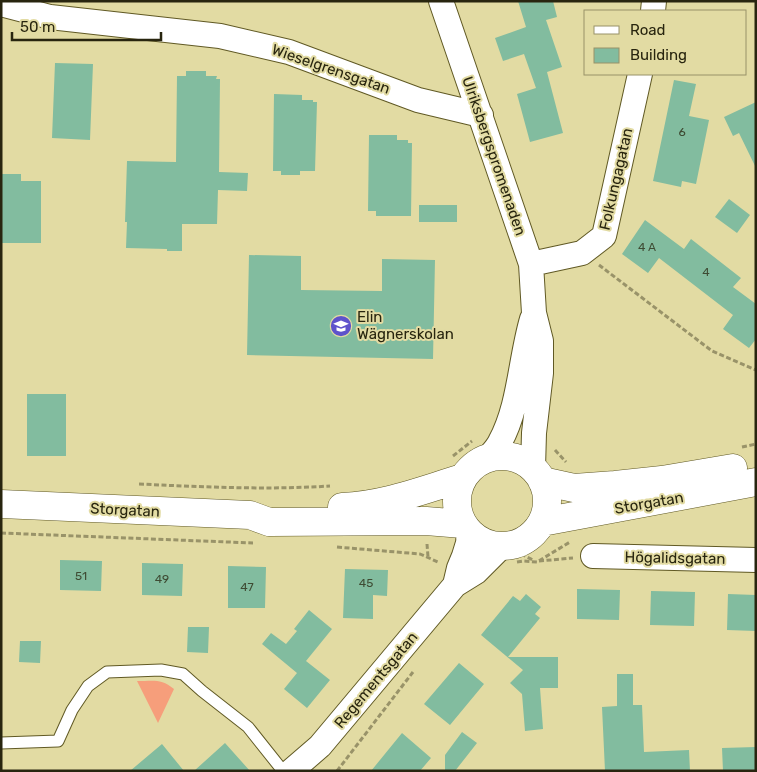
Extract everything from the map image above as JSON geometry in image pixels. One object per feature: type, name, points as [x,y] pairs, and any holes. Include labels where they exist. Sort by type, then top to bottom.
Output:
[{"type":"main road","points":[[498,456],[513,457],[523,461],[537,474],[546,494],[546,508],[542,522],[535,532],[514,544],[509,554],[475,537],[466,528],[457,507],[455,469],[469,470],[488,458],[498,456]]},
{"type":"main road","name":"Storgatan","points":[[537,474],[574,488],[662,480],[756,464]]},
{"type":"main road","name":"Storgatan","points":[[250,515],[268,508],[348,507],[378,503],[422,492],[455,469]]},
{"type":"main road","name":"Storgatan","points":[[542,522],[756,482]]},
{"type":"main road","name":"Storgatan","points":[[1,504],[250,515],[269,522],[426,521],[466,528]]},
{"type":"street","name":"Ulriksbergspromenaden","points":[[441,1],[531,264],[534,313],[541,341],[541,373],[534,433],[537,474]]},
{"type":"street","name":"Wieselgrensgatan","points":[[1,4],[50,17],[220,36],[289,52],[418,100],[481,116]]},
{"type":"street","name":"Folkungagatan","points":[[531,264],[582,253],[604,236],[640,75]]},
{"type":"street","name":"Ulriksbergspromenaden","points":[[488,458],[499,444],[507,428],[516,399],[526,340],[534,313]]},
{"type":"street","name":"Regementsgatan","points":[[292,771],[320,746],[457,576],[466,550],[466,528]]},
{"type":"street","name":"Regementsgatan","points":[[457,576],[476,572],[509,554]]},
{"type":"street","name":"Högalidsgatan","points":[[593,556],[756,560]]},
{"type":"lane","points":[[1,743],[58,741],[72,710],[88,686],[107,672],[161,670],[183,674],[248,727],[283,771]]},
{"type":"path","points":[[582,253],[712,351],[756,370]]},
{"type":"path","points":[[455,469],[493,424],[507,428]]},
{"type":"path","points":[[534,433],[546,436],[552,447],[565,461],[571,464]]},
{"type":"path","points":[[130,484],[303,488],[333,486]]},
{"type":"path","points":[[1,534],[258,543]]},
{"type":"path","points":[[336,547],[420,554],[440,562],[457,576]]},
{"type":"path","points":[[509,554],[537,562]]},
{"type":"path","points":[[509,554],[523,561],[537,562],[593,556]]},
{"type":"path","points":[[336,771],[414,670]]},
{"type":"shaded area","points":[[137,681],[161,682],[174,689],[158,723]]},
{"type":"building","points":[[518,1],[553,1],[557,17],[546,20],[562,67],[547,72],[563,133],[530,142],[517,94],[536,88],[524,54],[503,61],[495,38],[526,27]]},
{"type":"building","points":[[55,63],[93,64],[90,140],[52,138]]},
{"type":"building","points":[[186,71],[206,71],[206,76],[217,76],[216,79],[220,79],[219,172],[248,173],[247,191],[218,190],[217,224],[182,224],[182,251],[126,248],[127,161],[176,162],[177,76],[186,76]]},
{"type":"building","points":[[674,80],[696,84],[689,116],[709,120],[696,184],[682,181],[681,187],[653,181]]},
{"type":"building","points":[[274,94],[302,95],[302,100],[317,102],[315,171],[300,171],[300,175],[281,175],[281,171],[273,171]]},
{"type":"building","points":[[756,102],[756,168],[739,133],[733,136],[724,117]]},
{"type":"building","points":[[369,135],[397,135],[397,140],[408,140],[408,143],[412,143],[411,216],[376,216],[376,211],[368,211]]},
{"type":"building","points":[[1,174],[21,174],[21,181],[41,181],[41,243],[1,243]]},
{"type":"building","points":[[729,199],[750,215],[737,233],[715,217]]},
{"type":"building","points":[[419,205],[457,205],[457,222],[419,222]]},
{"type":"building","points":[[645,220],[684,249],[691,239],[741,278],[733,287],[756,304],[756,339],[749,348],[723,329],[733,315],[659,258],[648,273],[622,254]]},
{"type":"building","points":[[249,255],[301,256],[301,290],[382,291],[382,259],[435,260],[433,359],[247,355]]},
{"type":"building","points":[[27,394],[66,394],[66,456],[27,456]]},
{"type":"building","points":[[60,560],[102,561],[101,591],[60,590]]},
{"type":"building","points":[[142,563],[183,564],[182,596],[142,595]]},
{"type":"building","points":[[228,566],[266,567],[265,608],[228,608]]},
{"type":"building","points":[[345,569],[388,570],[387,596],[373,595],[373,619],[343,618]]},
{"type":"building","points":[[577,589],[620,590],[619,620],[577,619]]},
{"type":"building","points":[[651,591],[695,592],[694,626],[650,625]]},
{"type":"building","points":[[526,594],[541,607],[535,614],[540,618],[508,657],[558,657],[558,688],[540,688],[543,729],[525,731],[522,694],[510,683],[523,670],[481,635],[513,596],[520,601]]},
{"type":"building","points":[[728,594],[756,595],[756,631],[727,630]]},
{"type":"building","points":[[309,610],[332,629],[306,661],[330,680],[307,708],[284,689],[297,673],[262,644],[271,633],[286,644],[297,631],[294,629]]},
{"type":"building","points":[[188,627],[209,627],[208,653],[187,652]]},
{"type":"building","points":[[20,641],[41,641],[40,663],[19,662]]},
{"type":"building","points":[[459,663],[484,684],[450,725],[424,704]]},
{"type":"building","points":[[617,674],[633,674],[633,705],[642,705],[644,752],[689,750],[690,771],[605,771],[602,707],[617,706]]},
{"type":"building","points":[[462,732],[477,743],[455,771],[445,771],[445,755]]},
{"type":"building","points":[[402,733],[431,758],[420,771],[371,771]]},
{"type":"building","points":[[225,743],[250,771],[194,771]]},
{"type":"building","points":[[162,744],[184,771],[130,771]]},
{"type":"building","points":[[756,747],[756,771],[723,771],[722,748]]},
{"type":"place","name":"Elin Wägnerskolan","points":[[341,326]]}]
